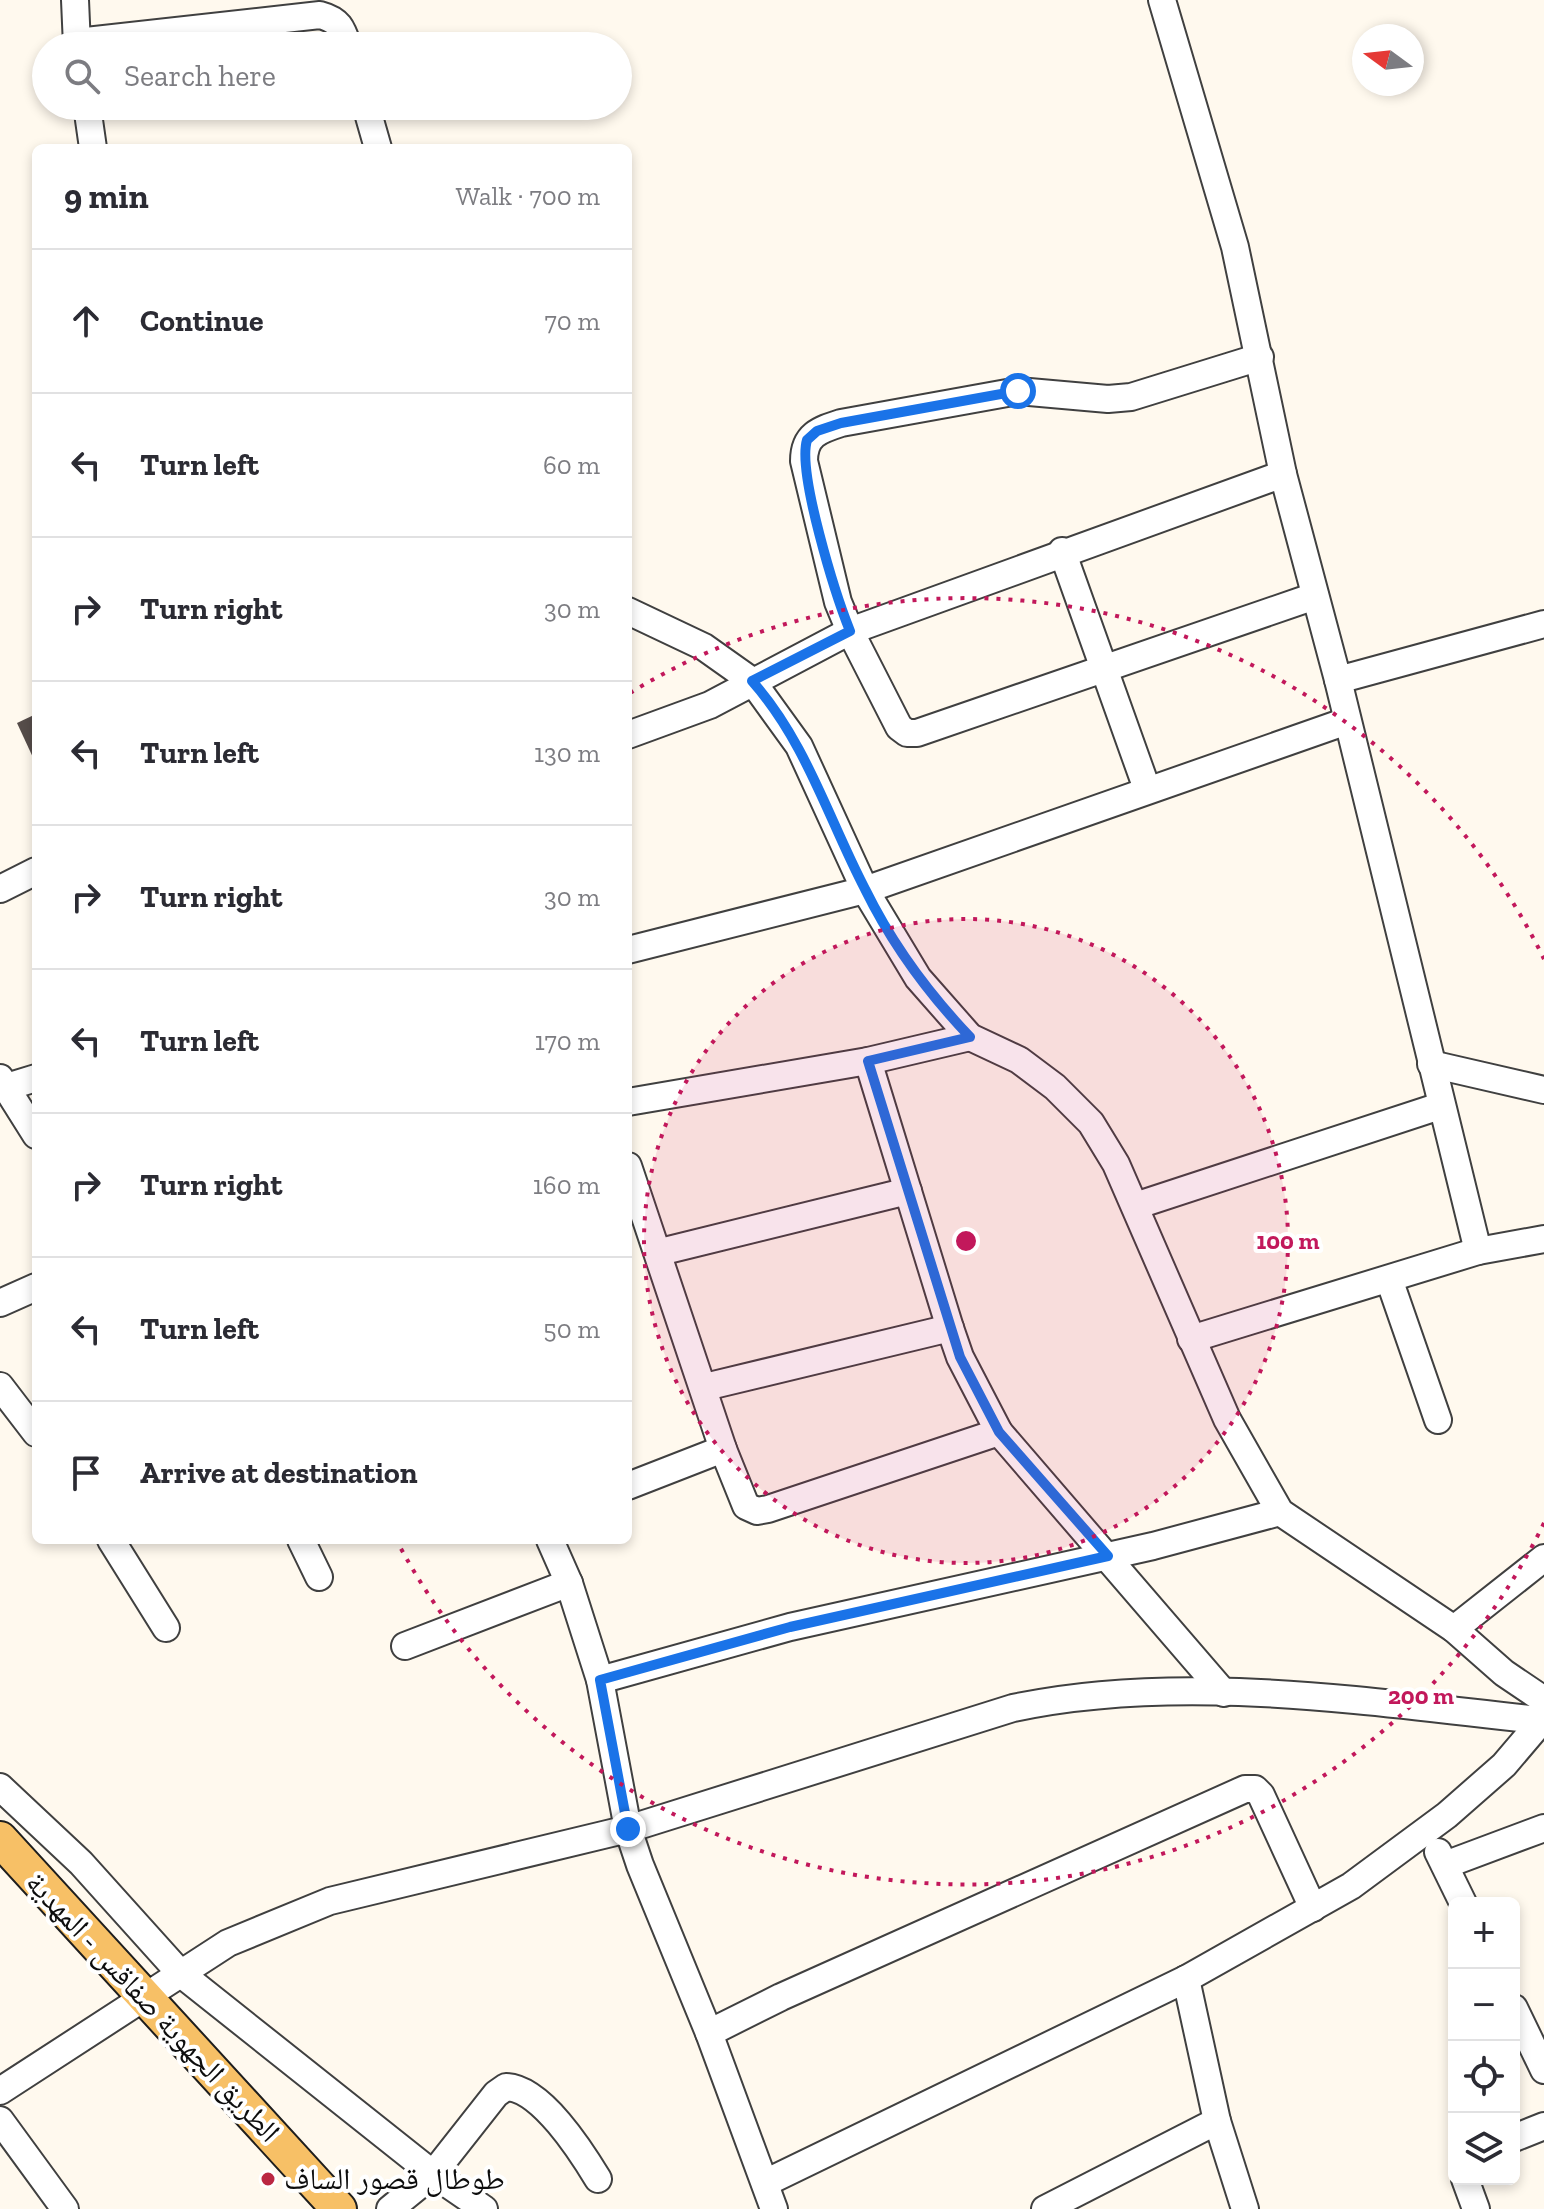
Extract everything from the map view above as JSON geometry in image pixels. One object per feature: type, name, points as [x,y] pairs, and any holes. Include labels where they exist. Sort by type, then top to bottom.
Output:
[{"type":"main road","name":"الطريق الجهوية صفاقس - المهدية","points":[[0,1839],[339,2209]]},
{"type":"street","points":[[75,0],[76,32]]},
{"type":"street","points":[[1162,0],[1235,247],[1283,474],[1338,680],[1478,1251]]},
{"type":"street","points":[[178,32],[320,15],[333,19],[343,32]]},
{"type":"street","points":[[89,120],[92,144]]},
{"type":"street","points":[[370,120],[377,144]]},
{"type":"street","points":[[1260,357],[1131,397],[1108,399],[1018,391],[841,423],[817,431],[807,440],[804,461],[838,602],[899,727],[907,733],[917,733],[1315,596]]},
{"type":"street","points":[[632,734],[710,705],[850,631],[1062,551],[1283,474]]},
{"type":"street","points":[[1062,551],[1147,789]]},
{"type":"street","points":[[632,613],[704,647],[752,681],[799,746],[865,890],[918,978],[970,1037],[1019,1060],[1055,1087],[1091,1123],[1116,1164],[1227,1419],[1280,1512],[1454,1629],[1504,1673],[1542,1713]]},
{"type":"street","points":[[1338,680],[1544,624]]},
{"type":"street","points":[[632,949],[865,890],[1347,721]]},
{"type":"street","points":[[0,889],[32,873]]},
{"type":"street","points":[[632,1101],[868,1061],[970,1037]]},
{"type":"street","points":[[868,1061],[960,1357],[999,1432],[1224,1693]]},
{"type":"street","points":[[1431,1064],[1544,1090]]},
{"type":"street","points":[[32,1079],[2,1085],[32,1129]]},
{"type":"street","points":[[1135,1206],[1440,1106]]},
{"type":"street","points":[[632,1177],[660,1252],[723,1449],[746,1506],[757,1511],[999,1432]]},
{"type":"street","points":[[660,1252],[908,1191]]},
{"type":"street","points":[[1191,1339],[1478,1251],[1544,1239]]},
{"type":"street","points":[[1389,1279],[1438,1420]]},
{"type":"street","points":[[0,1303],[32,1289]]},
{"type":"street","points":[[705,1387],[950,1328]]},
{"type":"street","points":[[0,1386],[32,1428]]},
{"type":"street","points":[[632,1484],[723,1449]]},
{"type":"street","points":[[600,1680],[820,1620],[1108,1556],[1280,1512]]},
{"type":"street","points":[[114,1544],[166,1628]]},
{"type":"street","points":[[303,1544],[319,1577]]},
{"type":"street","points":[[552,1544],[569,1583],[600,1680],[628,1829],[709,2033],[774,2209]]},
{"type":"street","points":[[1454,1629],[1544,1558]]},
{"type":"street","points":[[405,1646],[569,1583]]},
{"type":"street","points":[[0,2091],[228,1943],[330,1901],[628,1829],[1013,1708],[1073,1695],[1184,1689],[1542,1713]]},
{"type":"street","points":[[765,2183],[1186,1979],[1351,1886],[1427,1830],[1504,1765],[1542,1713]]},
{"type":"street","points":[[0,1787],[71,1853],[180,1973],[433,2174],[484,2209]]},
{"type":"street","points":[[709,2033],[781,1997],[1245,1789],[1255,1789],[1261,1795],[1313,1908]]},
{"type":"street","points":[[1445,1865],[1544,1828]]},
{"type":"street","points":[[1427,1830],[1460,1897]]},
{"type":"street","points":[[1186,1979],[1217,2121],[1245,2209]]},
{"type":"street","points":[[1520,2020],[1544,2070]]},
{"type":"street","points":[[390,2209],[433,2174],[496,2094],[506,2087],[517,2088],[570,2135],[598,2179]]},
{"type":"street","points":[[0,2120],[65,2209]]},
{"type":"street","points":[[1045,2209],[1217,2121]]},
{"type":"street","points":[[1520,2136],[1544,2126]]},
{"type":"street","points":[[1467,2185],[1476,2209]]},
{"type":"building","points":[[32,716],[32,755],[17,723]]},
{"type":"place","name":"طوطال قصور الساف","points":[[268,2179]]},
{"type":"route","points":[[628,1829],[600,1680],[699,1655],[790,1627],[1108,1556],[999,1432],[960,1357],[868,1061],[970,1037],[918,978],[865,890],[799,746],[778,712],[752,681],[850,631],[838,602],[804,461],[807,440],[817,431],[841,423],[1018,391]]}]
